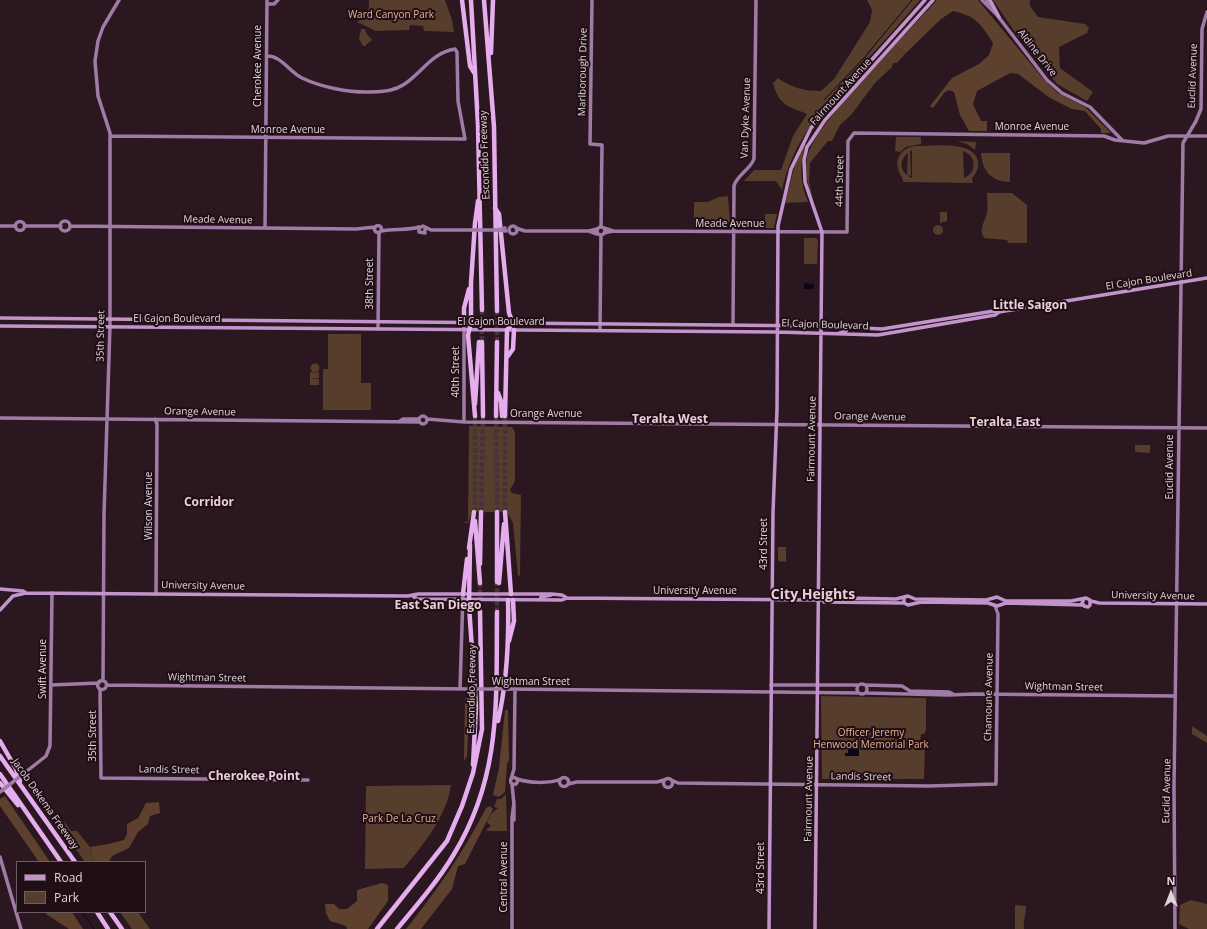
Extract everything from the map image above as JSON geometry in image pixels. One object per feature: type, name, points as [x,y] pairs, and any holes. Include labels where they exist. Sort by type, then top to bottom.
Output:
[{"type":"highway","points":[[462,0],[470,66],[476,76]]},
{"type":"highway","name":"Escondido Freeway","points":[[471,0],[476,76],[482,310]]},
{"type":"highway","name":"Escondido Freeway","points":[[484,0],[490,58],[494,127],[497,310]]},
{"type":"highway","points":[[490,58],[492,43],[493,0]]},
{"type":"highway","points":[[479,197],[476,206],[471,283],[471,323],[467,330],[475,416],[480,342],[483,416]]},
{"type":"highway","points":[[495,208],[500,214],[509,313],[513,323],[507,330],[508,356],[504,416],[501,401],[497,392]]},
{"type":"highway","points":[[464,322],[464,308],[471,283]]},
{"type":"highway","points":[[508,356],[513,349],[514,330]]},
{"type":"highway","points":[[496,416],[497,342]]},
{"type":"highway","points":[[462,594],[463,578],[475,512],[480,583],[481,512]]},
{"type":"highway","points":[[497,512],[498,583],[505,512],[511,594]]},
{"type":"highway","points":[[470,545],[469,600],[476,707],[473,773]]},
{"type":"highway","points":[[397,929],[444,870],[467,830],[486,784],[502,704],[508,647],[508,600]]},
{"type":"highway","points":[[508,647],[514,621],[513,600]]},
{"type":"highway","name":"Escondido Freeway","points":[[377,929],[447,841],[462,806],[473,773],[482,729],[480,611]]},
{"type":"highway","points":[[494,740],[496,714],[497,612]]},
{"type":"highway","points":[[0,741],[16,769],[21,785]]},
{"type":"highway","name":"Jacob Dekema Freeway","points":[[0,756],[74,861]]},
{"type":"highway","name":"Jacob Dekema Freeway","points":[[0,774],[61,861]]},
{"type":"highway","points":[[0,783],[41,833]]},
{"type":"highway","points":[[97,913],[108,929]]},
{"type":"highway","points":[[111,913],[122,929]]},
{"type":"main road","name":"35th Street","points":[[101,778],[101,686],[110,326],[110,136],[96,84],[95,61],[102,27],[119,0]]},
{"type":"main road","points":[[267,2],[274,4],[278,0]]},
{"type":"main road","name":"Marlborough Drive","points":[[592,0],[590,144],[602,144],[601,228]]},
{"type":"main road","name":"Van Dyke Avenue","points":[[733,325],[735,182],[750,166],[754,159],[756,0]]},
{"type":"main road","name":"Fairmount Avenue","points":[[778,232],[791,169],[811,128],[925,0]]},
{"type":"main road","name":"Fairmount Avenue","points":[[815,929],[822,232],[805,182],[804,160],[807,147],[825,120],[933,0]]},
{"type":"main road","name":"Aldine Drive","points":[[982,0],[999,17]]},
{"type":"main road","name":"Aldine Drive","points":[[986,0],[1047,80],[1062,93],[1090,107],[1122,140]]},
{"type":"main road","points":[[990,0],[999,17]]},
{"type":"main road","name":"Cherokee Avenue","points":[[265,228],[267,2]]},
{"type":"main road","name":"Euclid Avenue","points":[[1175,929],[1175,696],[1183,143],[1185,136],[1196,120],[1201,109],[1202,29],[1207,12]]},
{"type":"main road","name":"Monroe Avenue","points":[[110,136],[465,139],[458,101],[457,50],[454,49],[446,52],[432,60],[404,85],[394,89],[368,92],[332,87],[312,82],[294,73],[277,58],[267,56]]},
{"type":"main road","name":"Monroe Avenue","points":[[854,133],[1104,136],[1131,143],[1144,143],[1168,136],[1207,136]]},
{"type":"main road","name":"44th Street","points":[[847,232],[848,141],[854,133]]},
{"type":"main road","points":[[0,226],[16,226],[21,221],[25,226],[60,226],[66,221],[70,226],[66,231],[60,226]]},
{"type":"main road","name":"Meade Avenue","points":[[70,226],[366,229],[377,231],[390,229],[411,229],[424,226]]},
{"type":"main road","points":[[424,226],[431,230]]},
{"type":"main road","points":[[424,226],[425,233],[431,230],[506,230],[510,227],[525,231]]},
{"type":"main road","name":"Meade Avenue","points":[[381,227],[390,229]]},
{"type":"main road","name":"38th Street","points":[[378,329],[377,231],[381,227]]},
{"type":"main road","points":[[419,232],[420,227]]},
{"type":"main road","points":[[510,227],[508,230],[510,233]]},
{"type":"main road","points":[[515,233],[516,228]]},
{"type":"main road","points":[[506,230],[510,233],[515,233],[525,231],[589,231],[601,228]]},
{"type":"main road","points":[[600,330],[601,228]]},
{"type":"main road","points":[[601,228],[601,234]]},
{"type":"main road","name":"Meade Avenue","points":[[601,228],[613,231],[847,232]]},
{"type":"main road","name":"Meade Avenue","points":[[411,229],[425,233]]},
{"type":"main road","points":[[589,231],[601,234]]},
{"type":"main road","name":"Meade Avenue","points":[[601,234],[613,231]]},
{"type":"main road","name":"43rd Street","points":[[769,929],[772,600],[775,424],[777,409],[778,232]]},
{"type":"main road","name":"El Cajon Boulevard","points":[[0,318],[821,326],[873,329],[994,311],[999,312],[1207,278]]},
{"type":"main road","name":"El Cajon Boulevard","points":[[0,326],[600,330],[777,332],[866,335],[887,333],[995,315],[999,312]]},
{"type":"main road","points":[[943,323],[956,319],[956,317]]},
{"type":"main road","name":"40th Street","points":[[464,322],[467,330],[464,422]]},
{"type":"main road","points":[[837,334],[846,331],[847,328]]},
{"type":"main road","points":[[866,335],[867,332],[873,329]]},
{"type":"main road","points":[[423,416],[427,421],[422,424],[420,421],[423,416]]},
{"type":"main road","name":"Orange Avenue","points":[[0,418],[420,421]]},
{"type":"main road","name":"Wilson Avenue","points":[[155,419],[157,424],[156,594]]},
{"type":"main road","name":"Orange Avenue","points":[[427,421],[1207,428]]},
{"type":"main road","points":[[0,589],[23,590],[26,593]]},
{"type":"main road","name":"University Avenue","points":[[0,610],[13,596],[26,593],[413,596],[418,594],[470,593],[552,594],[562,595],[567,598]]},
{"type":"main road","name":"Swift Avenue","points":[[0,792],[46,756],[50,746],[52,593]]},
{"type":"main road","points":[[460,689],[462,594]]},
{"type":"main road","points":[[508,600],[511,594]]},
{"type":"main road","points":[[540,600],[541,598],[552,594]]},
{"type":"main road","name":"University Avenue","points":[[413,596],[417,599],[462,600],[562,600],[567,598],[823,600],[904,597]]},
{"type":"main road","points":[[1084,599],[1083,605],[1006,603],[998,605],[988,603],[921,602],[908,605],[904,603],[904,597],[908,596],[915,599],[966,600],[999,597],[1006,601],[1065,601],[1088,598],[1091,603]]},
{"type":"main road","points":[[863,602],[872,598]]},
{"type":"main road","points":[[910,604],[912,602],[911,598]]},
{"type":"main road","points":[[994,598],[993,601],[998,605]]},
{"type":"main road","points":[[998,605],[1001,599]]},
{"type":"main road","name":"University Avenue","points":[[823,600],[824,602],[904,603]]},
{"type":"main road","name":"University Avenue","points":[[1083,605],[1086,607],[1091,603],[1207,604]]},
{"type":"main road","name":"Chamoune Avenue","points":[[996,784],[998,605]]},
{"type":"main road","name":"Wightman Street","points":[[51,685],[91,684],[101,686],[1175,696]]},
{"type":"main road","name":"Wightman Street","points":[[771,685],[902,686],[910,691],[949,692],[953,694]]},
{"type":"main road","points":[[859,685],[857,690],[859,693]]},
{"type":"main road","points":[[866,685],[868,690],[866,693]]},
{"type":"main road","points":[[511,779],[514,769],[516,690]]},
{"type":"main road","points":[[514,769],[517,779],[515,784]]},
{"type":"main road","points":[[553,782],[564,777],[577,782]]},
{"type":"main road","name":"Landis Street","points":[[101,778],[308,780]]},
{"type":"main road","points":[[511,779],[553,782],[564,786],[577,782],[657,782],[668,778],[671,780],[671,785],[667,787],[657,782]]},
{"type":"main road","points":[[511,779],[515,784]]},
{"type":"main road","points":[[561,779],[561,784]]},
{"type":"main road","points":[[568,779],[568,784]]},
{"type":"main road","points":[[664,780],[664,785]]},
{"type":"main road","name":"Landis Street","points":[[671,780],[678,783]]},
{"type":"main road","points":[[515,784],[526,781]]},
{"type":"main road","name":"Landis Street","points":[[671,785],[678,783],[974,786],[996,784]]},
{"type":"main road","name":"Central Avenue","points":[[512,929],[512,825],[515,784]]},
{"type":"main road","points":[[0,857],[16,912]]},
{"type":"main road","points":[[16,913],[21,929]]},
{"type":"green space","name":"Ward Canyon Park","points":[[369,0],[445,0],[452,20],[454,32],[424,31],[423,26],[410,25],[409,30],[376,31],[357,22],[364,18],[367,14]]},
{"type":"green space","points":[[867,0],[920,0],[822,110],[802,138],[794,154],[787,171],[782,190],[776,181],[744,181],[754,170],[781,170],[793,136],[807,114],[789,107],[781,101],[775,91],[773,83],[778,78],[798,88],[821,91],[834,79],[870,22],[872,10]]},
{"type":"green space","points":[[993,0],[1030,0],[1030,6],[1038,17],[1085,24],[1089,28],[1087,33],[1059,47],[1060,68],[1093,92],[1087,101],[1057,84],[1017,35]]},
{"type":"green space","points":[[361,29],[365,29],[366,33],[372,40],[365,46],[363,46],[359,39]]},
{"type":"green space","points":[[895,45],[906,53],[897,63],[893,63],[892,67],[875,83],[851,115],[840,125],[832,141],[828,141],[810,163],[809,181],[813,200],[806,174],[807,158],[812,145],[832,115]]},
{"type":"green space","points":[[896,137],[921,137],[921,144],[906,147],[900,152],[895,151]]},
{"type":"green space","points":[[957,141],[976,142],[975,150],[967,144]]},
{"type":"green space","points":[[804,143],[806,144],[802,159],[801,173],[803,188],[808,202],[785,203],[794,168]]},
{"type":"green space","points":[[932,145],[952,146],[969,150],[975,154],[978,161],[977,171],[972,178],[973,183],[903,182],[897,164],[899,156],[904,150],[912,147]],"holes":[[[910,151],[912,151],[912,178],[907,175],[911,176]],[[963,151],[968,153],[974,164],[971,172],[964,178]],[[908,153],[907,175],[902,163]]]},
{"type":"green space","points":[[981,153],[1010,153],[1010,182],[998,180],[989,174],[983,165]]},
{"type":"green space","points":[[987,193],[1012,193],[1027,205],[1027,243],[1008,243],[1007,240],[984,238],[982,235],[982,229],[987,213]]},
{"type":"green space","points":[[728,196],[730,224],[728,227],[694,228],[694,202],[708,202],[719,197]]},
{"type":"green space","points":[[940,212],[947,212],[947,221],[940,223]]},
{"type":"green space","points":[[765,214],[777,214],[774,228],[765,228]]},
{"type":"green space","points":[[936,225],[940,225],[943,230],[940,235],[936,235],[933,232],[933,228]]},
{"type":"green space","points":[[804,238],[816,238],[818,240],[817,264],[804,264]]},
{"type":"green space","points":[[328,334],[361,334],[361,383],[371,383],[371,410],[323,410],[323,369],[328,369]]},
{"type":"green space","points":[[313,364],[317,364],[319,368],[317,372],[313,372],[311,370],[311,366]]},
{"type":"green space","points":[[310,372],[319,372],[319,378],[311,379],[319,379],[319,385],[310,385]]},
{"type":"green space","points":[[469,426],[512,427],[515,432],[515,481],[510,490],[512,493],[521,495],[520,575],[518,576],[513,523],[507,512],[472,512],[468,523],[463,523],[468,521]]},
{"type":"green space","points":[[1135,445],[1150,445],[1150,453],[1135,452]]},
{"type":"green space","points":[[778,547],[786,547],[786,562],[778,561]]},
{"type":"green space","name":"Officer Jeremy Henwood Memorial Park","points":[[821,696],[926,698],[926,730],[924,734],[921,734],[920,743],[925,747],[924,779],[822,779]]},
{"type":"green space","points":[[1192,726],[1207,736],[1207,743],[1192,734]]},
{"type":"green space","name":"Park De La Cruz","points":[[451,785],[445,808],[433,830],[404,868],[365,869],[366,786]]},
{"type":"green space","points":[[506,794],[507,831],[487,831],[487,829],[491,826],[487,822],[491,814],[498,808],[494,807],[497,799],[501,799]]},
{"type":"green space","points":[[61,820],[71,831],[77,831],[90,847],[94,861],[84,861],[58,824]]},
{"type":"green space","points":[[1191,900],[1207,904],[1207,929],[1189,929],[1179,924],[1180,905]]},
{"type":"green space","points":[[1015,905],[1026,906],[1024,929],[1015,929]]},
{"type":"green space","points":[[121,913],[139,913],[150,929],[132,929]]},
{"type":"shaded area","points":[[937,0],[978,0],[1045,81],[1058,93],[1085,107],[1111,133],[1101,133],[1101,129],[1085,111],[1072,109],[1050,98],[1018,74],[1010,73],[977,91],[973,104],[981,121],[987,121],[987,131],[969,131],[960,115],[954,92],[949,90],[944,93],[933,108],[930,106],[952,78],[979,64],[989,55],[993,43],[981,26],[973,18],[953,11],[941,19],[906,53],[895,45]]},
{"type":"shaded area","points":[[804,283],[814,284],[814,289],[804,289]]},
{"type":"shaded area","points":[[465,697],[470,698],[467,756],[464,761]]},
{"type":"shaded area","points":[[505,710],[508,710],[509,760],[507,764],[505,792],[499,797],[493,795],[499,768]]},
{"type":"shaded area","points":[[848,746],[859,746],[859,756],[845,756],[845,753],[848,753]]},
{"type":"shaded area","points":[[5,796],[49,861],[38,861],[0,806],[0,799]]},
{"type":"shaded area","points":[[159,802],[160,813],[150,816],[148,824],[138,832],[129,848],[112,856],[110,861],[94,861],[90,847],[124,840],[127,834],[127,824],[138,818],[146,803]]},
{"type":"shaded area","points":[[490,806],[493,809],[465,864],[458,866],[452,889],[421,929],[406,929],[429,900],[468,840],[486,808]]},
{"type":"shaded area","points":[[382,883],[388,885],[388,901],[368,929],[347,929],[346,926],[330,921],[326,913],[325,904],[334,904],[339,909],[347,909],[357,901],[357,890]]},
{"type":"shaded area","points":[[73,913],[83,929],[69,929],[46,914]]},
{"type":"waterway","points":[[824,100],[864,58],[912,0]]},
{"type":"waterway","points":[[39,792],[55,814]]},
{"type":"waterway","points":[[83,913],[94,929]]},
{"type":"tunnel","points":[[482,310],[482,342]]},
{"type":"tunnel","points":[[497,311],[497,342]]},
{"type":"tunnel","points":[[475,416],[475,512]]},
{"type":"tunnel","points":[[481,512],[483,416]]},
{"type":"tunnel","points":[[496,416],[497,512]]},
{"type":"tunnel","points":[[505,416],[505,512]]},
{"type":"tunnel","points":[[480,583],[480,611]]},
{"type":"tunnel","points":[[497,583],[497,612]]},
{"type":"district","name":"Little Saigon","points":[[1030,306]]},
{"type":"district","name":"Teralta West","points":[[670,420]]},
{"type":"district","name":"Teralta East","points":[[1005,423]]},
{"type":"district","name":"Corridor","points":[[209,503]]},
{"type":"district","name":"City Heights","points":[[813,595]]},
{"type":"district","name":"East San Diego","points":[[438,606]]},
{"type":"district","name":"Cherokee Point","points":[[254,777]]}]
